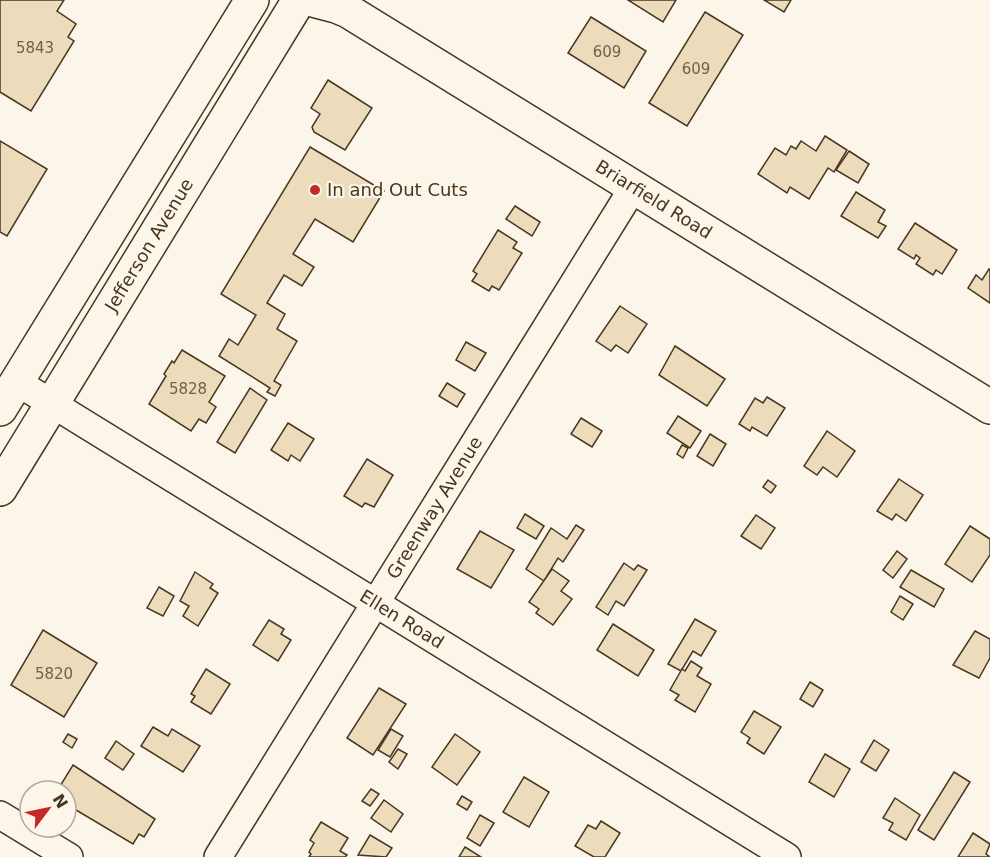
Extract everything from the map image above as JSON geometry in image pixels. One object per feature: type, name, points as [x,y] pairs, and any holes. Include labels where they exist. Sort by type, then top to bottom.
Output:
[{"type":"main road","points":[[8,395],[252,0]]},
{"type":"main road","name":"Jefferson Avenue","points":[[0,489],[299,0]]},
{"type":"main road","name":"Briarfield Road","points":[[313,0],[348,12],[990,407]]},
{"type":"street","name":"Greenway Avenue","points":[[218,857],[633,188]]},
{"type":"street","name":"Ellen Road","points":[[8,395],[52,404],[787,857]]},
{"type":"street","points":[[0,815],[69,857]]},
{"type":"building","points":[[0,0],[64,0],[57,11],[76,24],[68,37],[74,41],[31,111],[0,92]]},
{"type":"building","points":[[628,0],[676,0],[663,22]]},
{"type":"building","points":[[764,0],[791,0],[784,12]]},
{"type":"building","points":[[705,12],[743,35],[687,126],[649,103]]},
{"type":"building","points":[[591,17],[646,51],[624,88],[568,53]]},
{"type":"building","points":[[328,80],[372,108],[345,150],[314,132],[312,127],[320,114],[311,108]]},
{"type":"building","points":[[825,136],[847,150],[834,172],[828,168],[809,199],[790,187],[787,193],[758,174],[775,148],[786,155],[791,146],[796,149],[801,141],[816,151]]},
{"type":"building","points":[[0,141],[47,169],[7,236],[0,232]]},
{"type":"building","points":[[310,147],[384,191],[353,242],[315,219],[293,254],[314,267],[302,286],[284,275],[267,303],[285,314],[277,329],[297,341],[274,381],[281,385],[275,396],[267,392],[270,388],[219,356],[229,339],[238,345],[256,315],[221,294]]},
{"type":"building","points":[[849,151],[869,164],[858,183],[836,170]]},
{"type":"building","points":[[856,192],[885,210],[878,222],[886,226],[878,238],[841,216]]},
{"type":"building","points":[[515,206],[540,222],[532,236],[506,219]]},
{"type":"building","points":[[915,223],[957,250],[942,274],[936,270],[933,275],[916,264],[920,258],[916,255],[914,259],[898,249]]},
{"type":"building","points":[[498,230],[517,242],[513,248],[522,253],[499,290],[492,286],[489,291],[472,281],[477,274],[473,271]]},
{"type":"building","points":[[989,269],[990,303],[968,288],[976,275],[982,280]]},
{"type":"building","points":[[620,306],[647,324],[628,353],[616,345],[611,351],[596,341]]},
{"type":"building","points":[[466,342],[486,353],[475,371],[456,360]]},
{"type":"building","points":[[675,346],[725,379],[707,406],[659,375]]},
{"type":"building","points":[[182,350],[225,376],[209,402],[216,407],[206,423],[199,419],[191,431],[149,404],[166,376],[164,374]]},
{"type":"building","points":[[447,383],[465,394],[457,407],[439,396]]},
{"type":"building","points":[[250,388],[267,400],[235,453],[217,442]]},
{"type":"building","points":[[767,397],[785,408],[767,436],[752,427],[750,431],[739,424],[755,398],[763,403]]},
{"type":"building","points":[[678,416],[701,431],[690,448],[667,433]]},
{"type":"building","points":[[581,418],[602,431],[592,447],[571,434]]},
{"type":"building","points":[[288,423],[314,439],[300,461],[291,455],[288,461],[271,450]]},
{"type":"building","points":[[827,431],[855,451],[837,477],[823,467],[817,475],[804,466]]},
{"type":"building","points":[[710,434],[726,444],[713,466],[697,456]]},
{"type":"building","points":[[682,445],[688,448],[683,458],[677,454]]},
{"type":"building","points":[[367,459],[393,475],[374,507],[365,503],[362,507],[344,496]]},
{"type":"building","points":[[899,479],[923,495],[906,521],[896,514],[892,520],[877,511]]},
{"type":"building","points":[[768,480],[776,486],[771,493],[763,487]]},
{"type":"building","points":[[525,514],[544,526],[536,539],[517,528]]},
{"type":"building","points":[[756,515],[775,528],[761,549],[741,536]]},
{"type":"building","points":[[576,525],[584,530],[563,562],[558,558],[544,581],[526,569],[551,528],[567,539]]},
{"type":"building","points":[[970,526],[990,539],[990,555],[972,582],[945,564]]},
{"type":"building","points":[[480,531],[514,550],[491,588],[457,569]]},
{"type":"building","points":[[897,551],[907,559],[893,578],[883,570]]},
{"type":"building","points":[[624,563],[634,570],[638,565],[647,570],[624,606],[616,601],[608,615],[596,607]]},
{"type":"building","points":[[552,569],[569,581],[561,591],[572,599],[553,625],[536,613],[539,609],[529,602]]},
{"type":"building","points":[[911,570],[944,589],[934,607],[900,587]]},
{"type":"building","points":[[195,572],[213,584],[210,588],[218,593],[198,626],[183,616],[189,606],[180,601]]},
{"type":"building","points":[[159,587],[174,596],[163,616],[147,608]]},
{"type":"building","points":[[900,596],[913,604],[903,620],[891,612]]},
{"type":"building","points":[[695,619],[716,631],[701,656],[693,651],[681,671],[668,664]]},
{"type":"building","points":[[269,620],[284,629],[281,634],[291,640],[278,661],[253,645]]},
{"type":"building","points":[[613,624],[654,650],[638,676],[597,650]]},
{"type":"building","points":[[43,630],[97,663],[64,717],[11,685]]},
{"type":"building","points":[[975,631],[990,639],[990,658],[979,678],[953,665]]},
{"type":"building","points":[[691,661],[702,668],[697,676],[711,684],[695,712],[675,700],[679,695],[670,690],[682,669],[685,671]]},
{"type":"building","points":[[206,669],[230,684],[211,714],[191,702],[195,696],[191,694]]},
{"type":"building","points":[[810,682],[823,690],[813,707],[800,699]]},
{"type":"building","points":[[379,688],[406,704],[373,755],[347,738]]},
{"type":"building","points":[[754,711],[781,727],[764,754],[747,743],[750,738],[741,732]]},
{"type":"building","points":[[153,727],[168,736],[172,729],[200,746],[183,772],[141,746]]},
{"type":"building","points":[[391,729],[403,736],[390,757],[378,750]]},
{"type":"building","points":[[68,734],[77,739],[72,748],[63,742]]},
{"type":"building","points":[[455,734],[480,752],[457,785],[432,767]]},
{"type":"building","points":[[874,740],[889,750],[876,771],[861,762]]},
{"type":"building","points":[[116,741],[134,754],[123,770],[105,758]]},
{"type":"building","points":[[398,749],[407,754],[398,769],[389,762]]},
{"type":"building","points":[[825,754],[850,769],[834,797],[809,782]]},
{"type":"building","points":[[73,765],[155,819],[144,837],[139,834],[133,844],[78,811],[78,779],[64,779]]},
{"type":"building","points":[[954,772],[970,782],[934,840],[918,830]]},
{"type":"building","points":[[524,777],[549,792],[529,827],[503,812]]},
{"type":"building","points":[[371,789],[379,794],[370,806],[362,801]]},
{"type":"building","points":[[462,796],[472,802],[467,810],[457,804]]},
{"type":"building","points":[[895,798],[920,815],[906,840],[889,830],[893,823],[883,818]]},
{"type":"building","points":[[384,800],[403,814],[391,832],[371,818]]},
{"type":"building","points":[[480,815],[494,823],[480,846],[467,838]]},
{"type":"building","points":[[601,821],[620,833],[605,857],[594,857],[575,846],[588,825],[596,829]]},
{"type":"building","points":[[321,822],[348,838],[340,851],[347,855],[345,857],[309,857],[314,843],[310,840]]},
{"type":"building","points":[[973,833],[990,844],[986,854],[990,857],[958,857]]},
{"type":"building","points":[[370,835],[392,848],[386,857],[358,855]]},
{"type":"building","points":[[465,847],[481,857],[459,857]]},
{"type":"place","name":"In and Out Cuts","points":[[315,190]]}]
